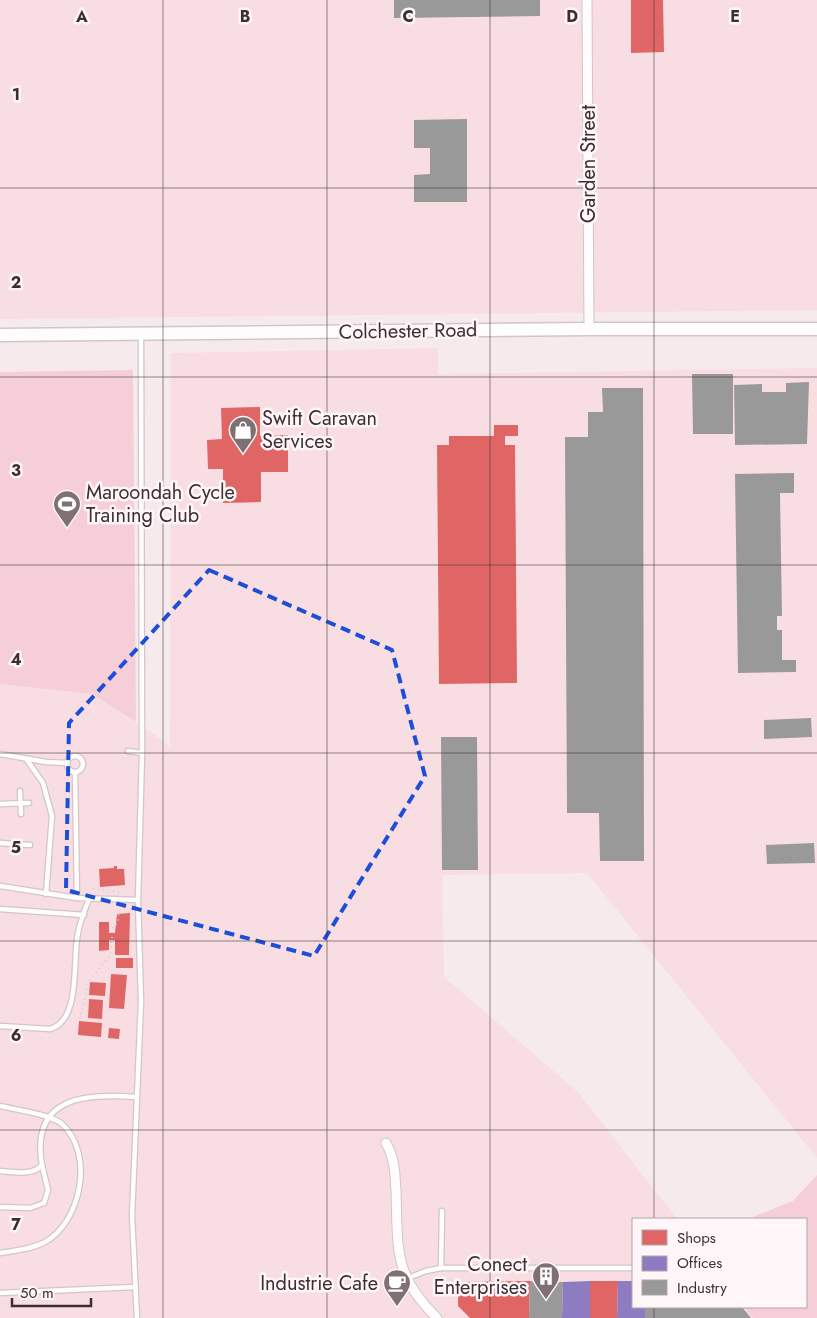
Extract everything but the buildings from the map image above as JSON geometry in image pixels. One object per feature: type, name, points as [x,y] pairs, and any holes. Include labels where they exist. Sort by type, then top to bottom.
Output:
[{"type":"main road","name":"Colchester Road","points":[[0,335],[590,329],[817,329]]},
{"type":"street","name":"Garden Street","points":[[587,0],[590,329]]},
{"type":"street","points":[[386,1143],[393,1154],[395,1172],[397,1251],[407,1278],[424,1305],[437,1318]]},
{"type":"lane","points":[[137,1318],[132,1216],[141,1002],[138,900],[142,753],[141,334]]},
{"type":"lane","points":[[128,751],[142,753]]},
{"type":"lane","points":[[0,754],[27,760],[67,763]]},
{"type":"lane","points":[[67,763],[71,757],[81,759],[83,765],[75,772],[77,898]]},
{"type":"lane","points":[[27,760],[43,783],[52,816],[46,894]]},
{"type":"lane","points":[[67,763],[69,769],[75,772]]},
{"type":"lane","points":[[20,791],[21,814]]},
{"type":"lane","points":[[0,804],[29,803]]},
{"type":"lane","points":[[0,843],[30,845]]},
{"type":"lane","points":[[0,886],[77,898],[138,900]]},
{"type":"lane","points":[[0,1026],[50,1029],[57,1027],[68,1016],[77,938],[89,899]]},
{"type":"lane","points":[[0,909],[84,915]]},
{"type":"lane","points":[[0,1207],[30,1208],[44,1203],[48,1190],[42,1165],[40,1137],[47,1117],[58,1107],[73,1100],[92,1096],[136,1097]]},
{"type":"lane","points":[[0,1106],[47,1117],[62,1124],[76,1146],[82,1172],[77,1200],[63,1225],[45,1242],[0,1253]]},
{"type":"lane","points":[[0,1171],[36,1171],[42,1165]]},
{"type":"lane","points":[[442,1211],[442,1268]]},
{"type":"lane","points":[[407,1278],[426,1270],[442,1268],[632,1268]]},
{"type":"lane","points":[[0,1293],[135,1287]]},
{"type":"path","points":[[93,889],[122,891],[122,894],[126,894]]},
{"type":"path","points":[[80,1019],[88,982],[110,956],[113,927],[118,923],[119,910]]},
{"type":"highlighted area","points":[[209,570],[392,650],[425,776],[314,956],[66,890],[69,723]]},
{"type":"shaded area","points":[[0,0],[817,0],[817,310],[0,319]]},
{"type":"shaded area","points":[[438,348],[438,374],[817,368],[817,1158],[587,873],[442,875],[444,977],[578,1092],[676,1218],[632,1218],[632,1308],[746,1308],[753,1318],[0,1318],[0,684],[92,694],[170,747],[171,353]]},
{"type":"shaded area","name":"Maroondah Cycle Training Club","points":[[133,370],[136,722],[92,694],[0,684],[0,372]]},
{"type":"shaded area","points":[[817,1175],[817,1318],[753,1318],[745,1308],[807,1308],[807,1218],[750,1218],[793,1201]]},
{"type":"place","name":"Swift Caravan Services","points":[[243,454]]},
{"type":"place","name":"Maroondah Cycle Training Club","points":[[67,528]]},
{"type":"place","name":"Conect Enterprises","points":[[546,1300]]},
{"type":"place","name":"Industrie Cafe","points":[[397,1307]]}]
